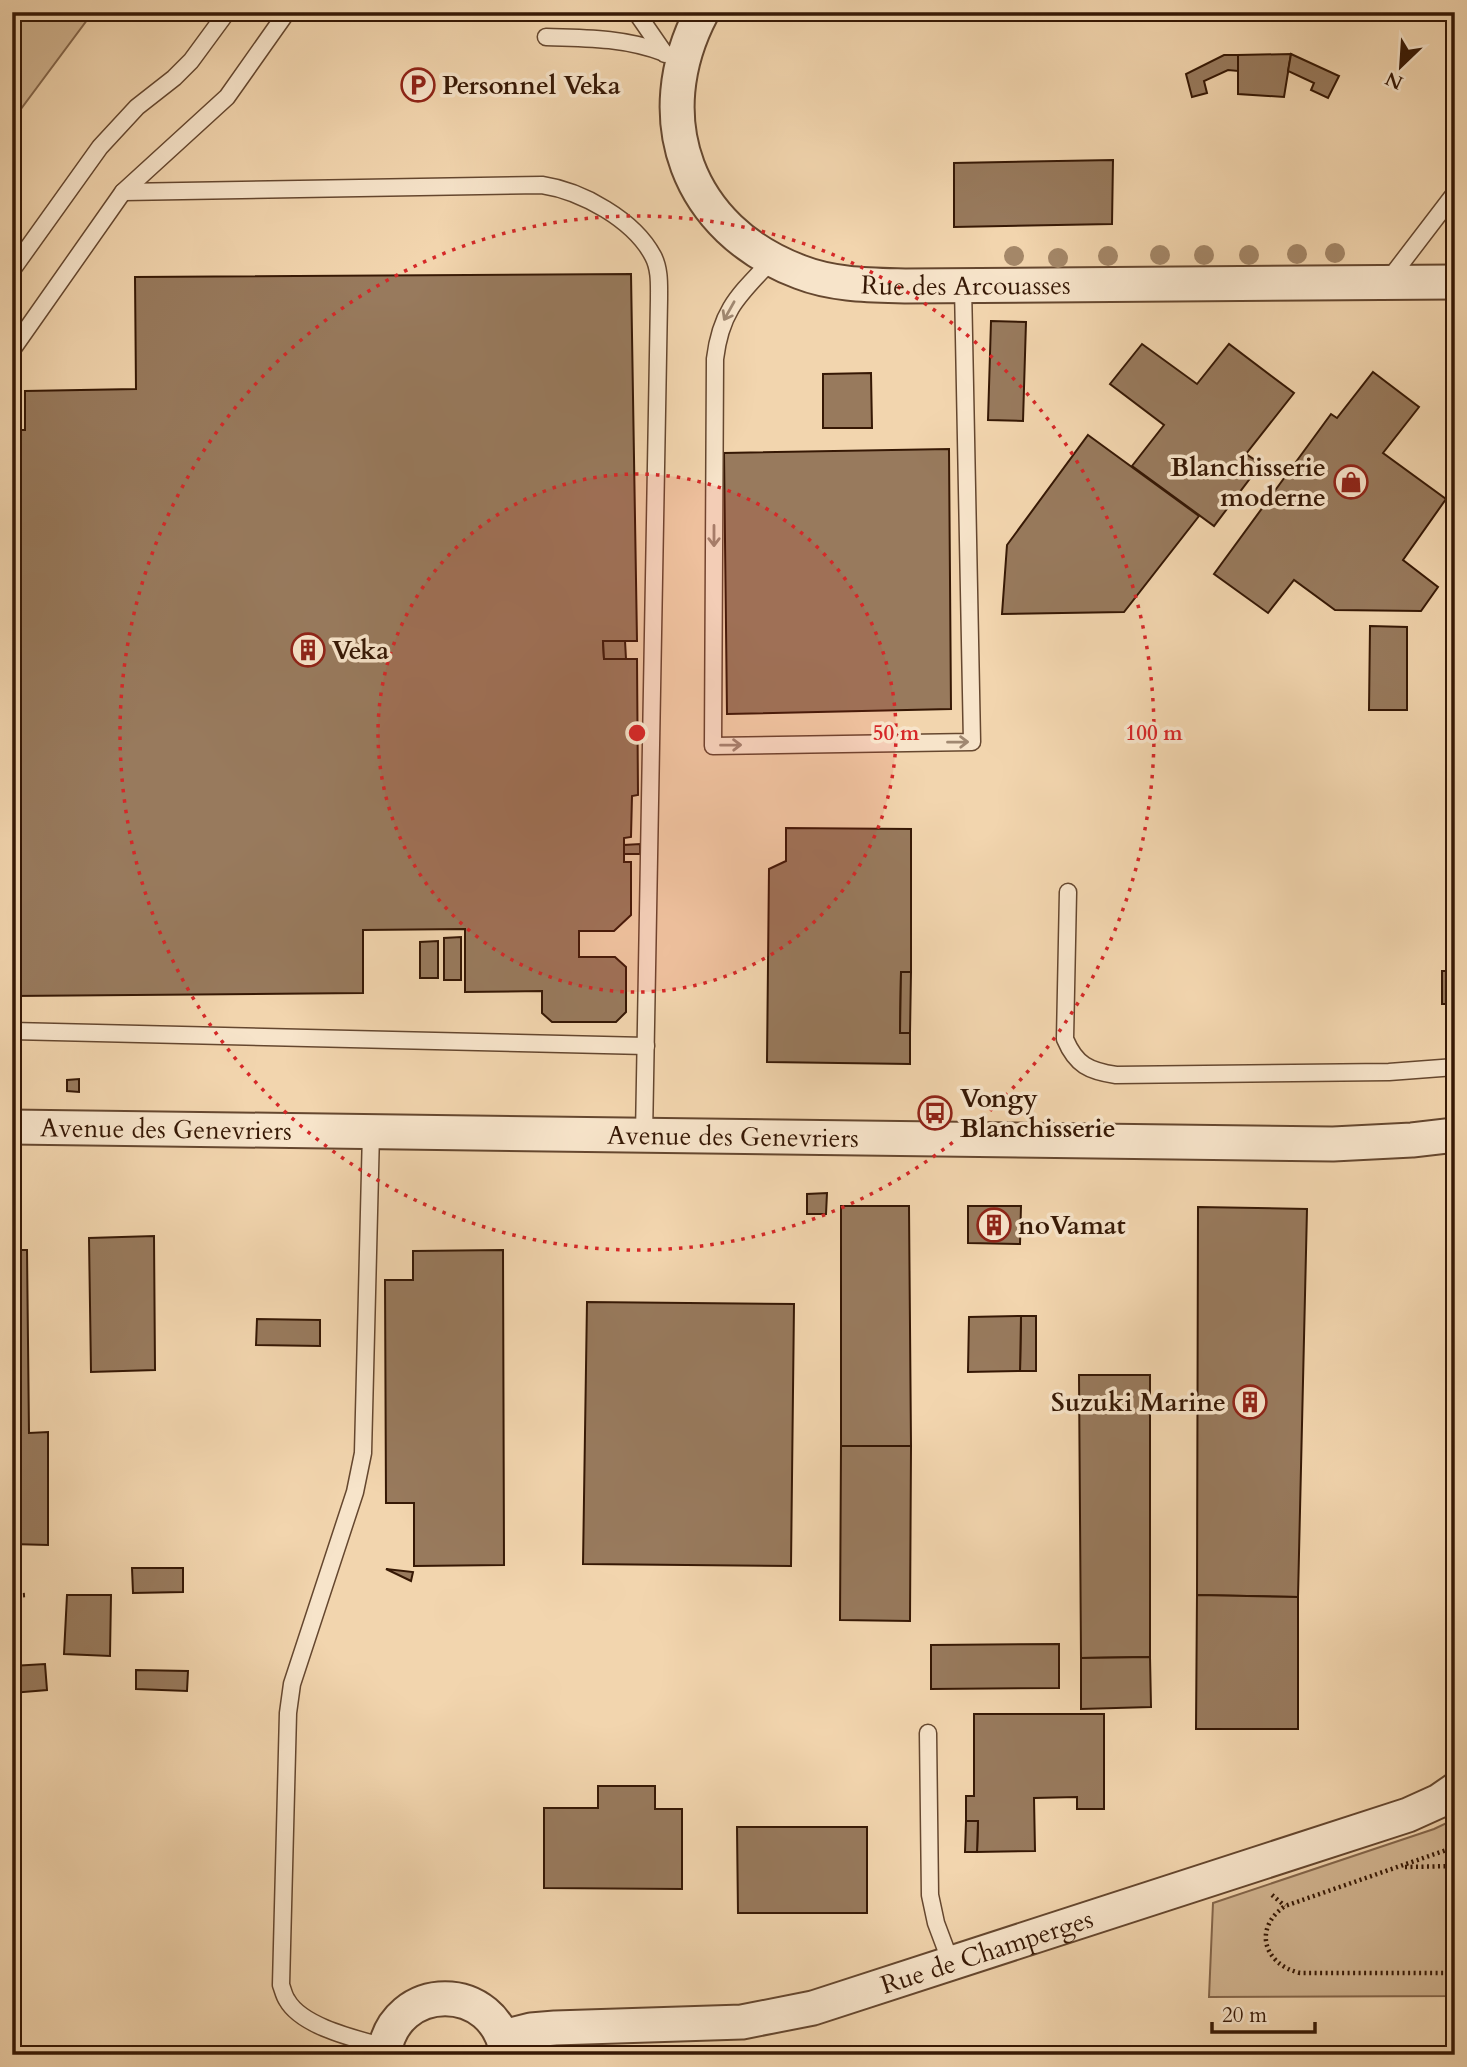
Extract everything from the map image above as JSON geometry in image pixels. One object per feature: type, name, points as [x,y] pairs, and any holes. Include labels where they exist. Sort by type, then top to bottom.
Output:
[{"type":"street","name":"Rue des Arcouasses","points":[[702,12],[685,50],[672,63],[678,127],[692,181],[707,204],[746,244],[800,273],[864,284],[963,286],[1455,282]]},
{"type":"street","name":"Avenue des Genevriers","points":[[12,1127],[1332,1144],[1455,1135]]},
{"type":"street","name":"Rue de Champerges","points":[[384,2051],[391,2030],[404,2014],[421,2003],[445,1998],[466,2001],[482,2011],[495,2023],[505,2046],[531,2030],[718,2024],[813,2008],[1408,1815],[1439,1801],[1455,1790]]},
{"type":"lane","points":[[12,270],[100,147],[137,107],[191,61],[227,12]]},
{"type":"lane","points":[[12,350],[124,192],[227,97],[287,12]]},
{"type":"lane","points":[[636,12],[672,63]]},
{"type":"lane","points":[[546,37],[615,40],[672,63]]},
{"type":"lane","points":[[124,192],[542,185],[573,192],[603,208],[639,237],[654,258],[659,278],[659,299],[644,1136]]},
{"type":"lane","points":[[1387,282],[1455,193]]},
{"type":"lane","points":[[772,260],[726,313],[718,335],[715,359],[713,746],[972,742],[963,286]]},
{"type":"lane","points":[[1068,892],[1065,1039],[1071,1054],[1082,1064],[1099,1072],[1116,1075],[1389,1072],[1455,1066]]},
{"type":"lane","points":[[12,1031],[646,1046]]},
{"type":"lane","points":[[371,1132],[363,1453],[355,1492],[292,1684],[288,1713],[281,1985],[286,2000],[310,2020],[384,2051]]},
{"type":"lane","points":[[928,1732],[930,1895],[936,1923],[951,1963]]},
{"type":"path","points":[[12,1595],[26,1595]]},
{"type":"path","points":[[1455,1847],[1284,1906],[1269,1925],[1267,1950],[1276,1963],[1300,1973],[1455,1973]]},
{"type":"path","points":[[1401,1867],[1455,1866]]},
{"type":"shaded area","points":[[12,12],[93,12],[12,121]]},
{"type":"shaded area","points":[[1455,1819],[1455,1996],[1209,1997],[1213,1903],[1434,1829]]},
{"type":"building","points":[[1291,54],[1284,97],[1238,94],[1238,55]]},
{"type":"building","points":[[1291,54],[1339,76],[1328,98],[1311,90],[1314,83],[1288,71]]},
{"type":"building","points":[[1224,55],[1238,55],[1238,71],[1228,70],[1204,81],[1207,93],[1192,97],[1186,74]]},
{"type":"building","points":[[1113,160],[1112,224],[954,227],[954,163]]},
{"type":"building","name":"Veka","points":[[631,274],[637,641],[603,641],[604,659],[637,659],[638,795],[632,796],[631,837],[624,838],[624,862],[631,862],[631,915],[614,931],[579,931],[579,957],[615,957],[626,967],[626,1012],[616,1022],[552,1022],[542,1013],[542,991],[465,992],[465,929],[363,930],[363,993],[12,996],[12,430],[25,430],[25,391],[136,389],[135,277]]},
{"type":"building","points":[[991,321],[1026,322],[1023,421],[988,420]]},
{"type":"building","points":[[1142,344],[1197,384],[1229,344],[1294,393],[1246,454],[1261,464],[1214,526],[1132,466],[1164,425],[1110,384]]},
{"type":"building","name":"Blanchisserie moderne","points":[[1373,372],[1419,407],[1383,453],[1446,499],[1403,560],[1438,587],[1421,611],[1335,610],[1294,580],[1268,613],[1214,574],[1331,414],[1337,418]]},
{"type":"building","points":[[871,373],[872,428],[823,428],[823,374]]},
{"type":"building","points":[[1088,435],[1199,516],[1124,612],[1002,614],[1007,545]]},
{"type":"building","points":[[949,449],[951,709],[727,714],[724,453]]},
{"type":"building","points":[[1370,626],[1407,627],[1407,710],[1369,710]]},
{"type":"building","points":[[603,641],[625,641],[626,659],[604,659]]},
{"type":"building","points":[[786,828],[911,829],[911,972],[901,972],[900,1033],[910,1033],[910,1064],[767,1062],[769,869],[786,861]]},
{"type":"building","points":[[640,844],[640,854],[624,854],[624,845]]},
{"type":"building","points":[[461,937],[461,980],[444,980],[444,938]]},
{"type":"building","points":[[438,941],[438,978],[420,978],[420,942]]},
{"type":"building","points":[[1442,971],[1455,971],[1455,1004],[1442,1004]]},
{"type":"building","points":[[901,972],[911,972],[910,1033],[900,1033]]},
{"type":"building","points":[[79,1079],[79,1092],[67,1091],[67,1080]]},
{"type":"building","points":[[827,1193],[826,1214],[807,1214],[807,1194]]},
{"type":"building","points":[[841,1206],[909,1206],[911,1446],[841,1446]]},
{"type":"building","name":"noVamat","points":[[968,1206],[1021,1206],[1020,1244],[968,1243]]},
{"type":"building","name":"Suzuki Marine","points":[[1198,1207],[1307,1209],[1298,1597],[1197,1595]]},
{"type":"building","points":[[154,1236],[155,1370],[91,1372],[89,1238]]},
{"type":"building","points":[[12,1250],[27,1250],[29,1433],[48,1432],[48,1545],[12,1544]]},
{"type":"building","points":[[503,1250],[504,1565],[414,1566],[414,1503],[386,1503],[385,1280],[413,1280],[413,1251]]},
{"type":"building","points":[[587,1302],[794,1304],[791,1566],[583,1564]]},
{"type":"building","points":[[1021,1316],[1036,1316],[1036,1371],[1020,1371]]},
{"type":"building","points":[[1021,1316],[1020,1371],[968,1372],[969,1317]]},
{"type":"building","points":[[257,1319],[320,1320],[320,1346],[256,1345]]},
{"type":"building","points":[[1079,1375],[1150,1375],[1150,1657],[1081,1658]]},
{"type":"building","points":[[841,1446],[911,1446],[910,1621],[840,1620]]},
{"type":"building","points":[[132,1568],[183,1568],[183,1592],[133,1593]]},
{"type":"building","points":[[386,1569],[413,1572],[411,1581]]},
{"type":"building","points":[[67,1595],[111,1595],[110,1656],[64,1654]]},
{"type":"building","points":[[1197,1595],[1298,1597],[1298,1729],[1196,1729]]},
{"type":"building","points":[[1059,1644],[1059,1688],[931,1689],[931,1645]]},
{"type":"building","points":[[1150,1657],[1151,1707],[1081,1709],[1081,1658]]},
{"type":"building","points":[[45,1664],[47,1690],[12,1693],[12,1666]]},
{"type":"building","points":[[136,1670],[188,1671],[187,1691],[136,1689]]},
{"type":"building","points":[[974,1714],[1104,1714],[1104,1809],[1077,1809],[1077,1797],[1034,1798],[1035,1851],[977,1852],[978,1821],[966,1821],[966,1796],[974,1796]]},
{"type":"building","points":[[598,1786],[655,1786],[655,1809],[682,1809],[682,1889],[544,1888],[544,1808],[598,1808]]},
{"type":"building","points":[[966,1821],[978,1821],[977,1852],[965,1852]]},
{"type":"building","points":[[737,1827],[867,1827],[867,1913],[738,1913]]},
{"type":"place","name":"Personnel Veka","points":[[418,85]]},
{"type":"place","name":"Blanchisserie moderne","points":[[1351,482]]},
{"type":"place","name":"Veka","points":[[308,650]]},
{"type":"place","name":"Vongy Blanchisserie","points":[[935,1113]]},
{"type":"place","name":"noVamat","points":[[994,1225]]},
{"type":"place","name":"Suzuki Marine","points":[[1250,1402]]}]
